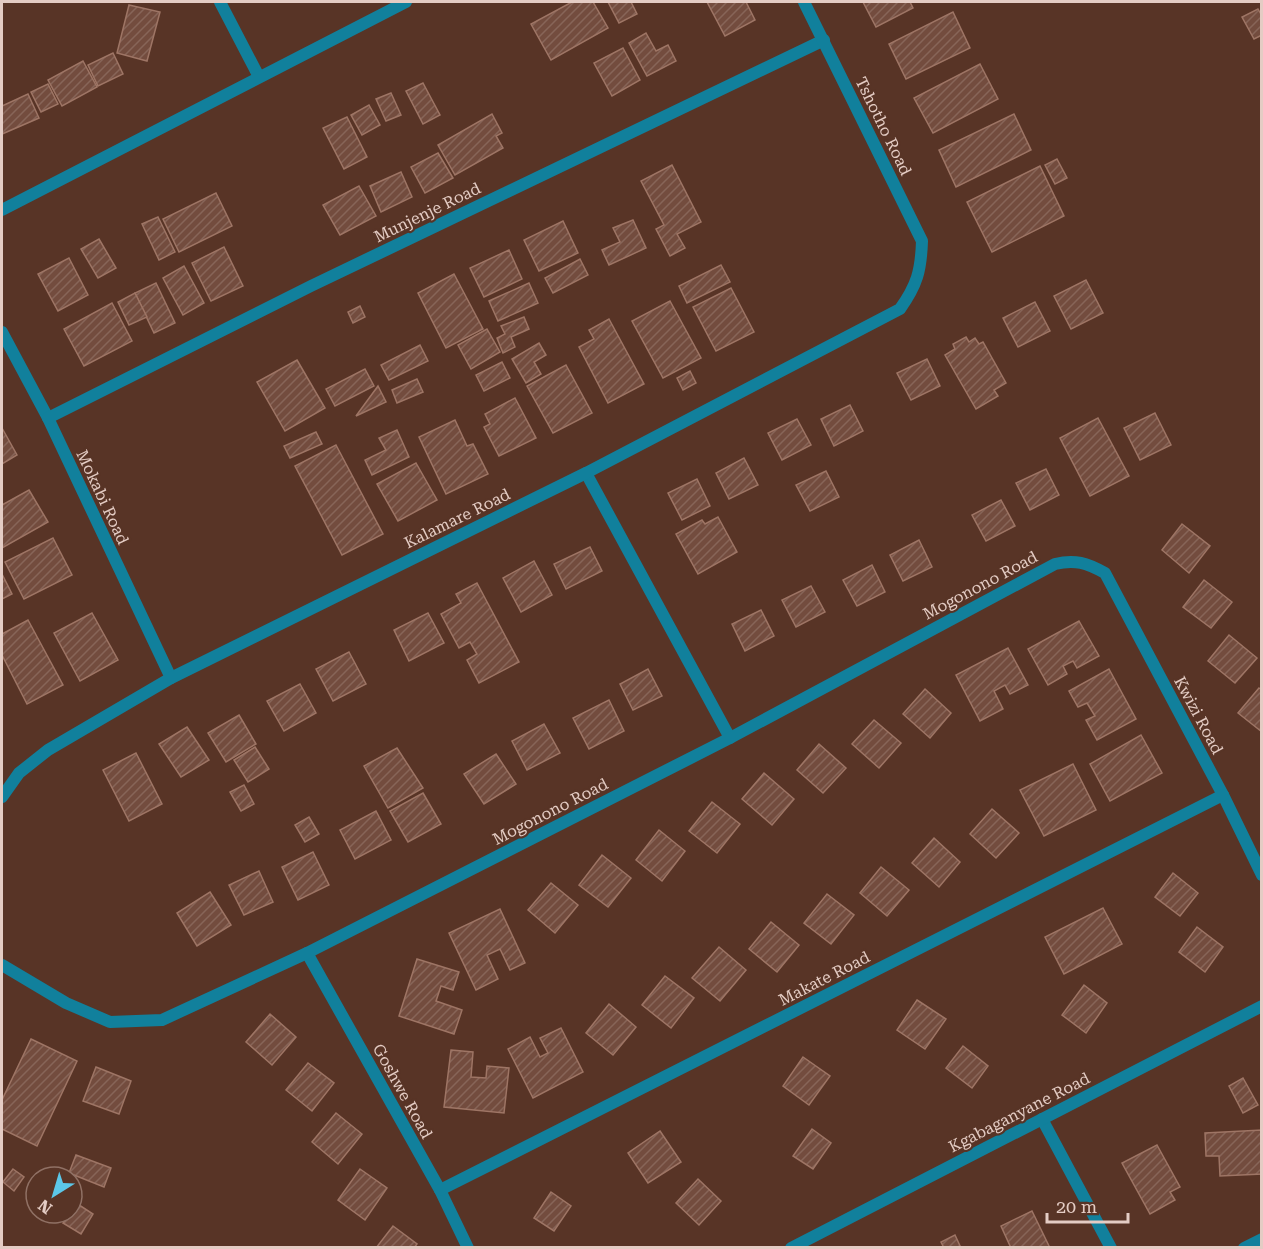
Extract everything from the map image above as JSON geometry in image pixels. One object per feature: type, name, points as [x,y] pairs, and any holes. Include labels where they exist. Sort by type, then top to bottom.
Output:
[{"type":"street","points":[[220,2],[258,75]]},
{"type":"street","points":[[2,210],[258,75],[406,2]]},
{"type":"street","name":"Tshotho Road","points":[[804,2],[922,241],[921,268]]},
{"type":"street","name":"Munjenje Road","points":[[48,418],[311,285],[824,40]]},
{"type":"street","name":"Kalamare Road","points":[[2,797],[20,773],[48,750],[171,678],[586,473],[900,309],[914,289],[921,268]]},
{"type":"street","name":"Mokabi Road","points":[[2,332],[48,418],[171,678]]},
{"type":"street","points":[[586,473],[730,738]]},
{"type":"street","name":"Mogonono Road","points":[[2,965],[66,1003],[110,1022],[162,1020],[307,953],[730,738],[1055,564],[1086,562],[1105,573]]},
{"type":"street","name":"Kwizi Road","points":[[1105,573],[1223,795],[1262,875]]},
{"type":"street","name":"Makate Road","points":[[440,1190],[1223,795]]},
{"type":"street","name":"Goshwe Road","points":[[307,953],[440,1190],[468,1248]]},
{"type":"street","name":"Kgabaganyane Road","points":[[791,1248],[1262,1006]]},
{"type":"street","points":[[1042,1119],[1111,1248]]},
{"type":"street","points":[[1244,1248],[1262,1239]]},
{"type":"building","points":[[572,2],[593,2],[608,28],[551,60],[531,24]]},
{"type":"building","points":[[608,2],[631,2],[637,14],[619,23]]},
{"type":"building","points":[[707,2],[746,2],[755,20],[725,36]]},
{"type":"building","points":[[863,2],[910,2],[913,8],[876,27]]},
{"type":"building","points":[[129,5],[160,12],[147,61],[117,53]]},
{"type":"building","points":[[1258,9],[1262,16],[1262,35],[1254,39],[1242,17]]},
{"type":"building","points":[[953,12],[970,48],[906,79],[889,44]]},
{"type":"building","points":[[646,33],[656,51],[668,45],[676,61],[647,76],[629,43]]},
{"type":"building","points":[[623,48],[640,80],[612,96],[594,63]]},
{"type":"building","points":[[113,53],[123,74],[98,86],[88,65]]},
{"type":"building","points":[[83,61],[97,87],[62,106],[48,80]]},
{"type":"building","points":[[980,64],[998,99],[933,133],[914,98]]},
{"type":"building","points":[[423,83],[440,115],[423,124],[406,91]]},
{"type":"building","points":[[48,84],[58,104],[41,112],[31,92]]},
{"type":"building","points":[[391,93],[401,115],[386,121],[376,99]]},
{"type":"building","points":[[28,94],[39,118],[2,134],[2,106]]},
{"type":"building","points":[[369,105],[380,125],[362,135],[351,115]]},
{"type":"building","points":[[492,114],[502,133],[496,136],[503,148],[455,175],[438,145]]},
{"type":"building","points":[[1014,114],[1031,150],[956,187],[939,150]]},
{"type":"building","points":[[347,117],[367,157],[344,169],[323,128]]},
{"type":"building","points":[[438,153],[453,178],[425,193],[411,167]]},
{"type":"building","points":[[1057,159],[1067,178],[1055,184],[1045,165]]},
{"type":"building","points":[[672,165],[701,222],[677,234],[685,248],[670,256],[656,229],[664,225],[641,181]]},
{"type":"building","points":[[1040,166],[1064,216],[992,252],[967,202]]},
{"type":"building","points":[[401,172],[412,197],[381,212],[370,186]]},
{"type":"building","points":[[359,186],[376,216],[340,235],[323,205]]},
{"type":"building","points":[[216,193],[232,226],[179,252],[163,219]]},
{"type":"building","points":[[158,217],[175,252],[159,260],[142,224]]},
{"type":"building","points":[[633,220],[646,248],[609,265],[602,250],[620,242],[613,228]]},
{"type":"building","points":[[563,221],[578,253],[539,271],[524,240]]},
{"type":"building","points":[[99,239],[116,268],[98,278],[81,249]]},
{"type":"building","points":[[224,247],[243,286],[211,301],[192,263]]},
{"type":"building","points":[[509,250],[522,279],[484,297],[470,268]]},
{"type":"building","points":[[69,258],[88,295],[58,311],[38,274]]},
{"type":"building","points":[[580,259],[588,275],[553,293],[545,278]]},
{"type":"building","points":[[721,265],[730,282],[687,303],[679,286]]},
{"type":"building","points":[[184,266],[204,303],[183,315],[163,278]]},
{"type":"building","points":[[454,274],[483,329],[446,348],[418,293]]},
{"type":"building","points":[[1086,280],[1103,313],[1071,329],[1054,296]]},
{"type":"building","points":[[156,283],[175,323],[154,333],[135,293]]},
{"type":"building","points":[[529,283],[538,303],[498,321],[489,301]]},
{"type":"building","points":[[731,288],[754,332],[716,351],[693,307]]},
{"type":"building","points":[[135,293],[147,317],[129,325],[118,302]]},
{"type":"building","points":[[670,301],[701,358],[663,378],[632,321]]},
{"type":"building","points":[[1035,302],[1050,331],[1018,347],[1003,318]]},
{"type":"building","points":[[112,303],[132,341],[84,366],[64,329]]},
{"type":"building","points":[[360,306],[365,317],[353,323],[348,312]]},
{"type":"building","points":[[524,317],[529,329],[511,337],[515,347],[503,353],[497,338],[505,334],[501,326]]},
{"type":"building","points":[[609,319],[644,384],[608,403],[579,347],[594,339],[589,330]]},
{"type":"building","points":[[487,329],[500,352],[471,369],[458,345]]},
{"type":"building","points":[[966,337],[969,342],[975,338],[979,344],[983,342],[1006,383],[994,390],[998,396],[976,409],[945,355],[955,349],[953,344]]},
{"type":"building","points":[[539,343],[546,355],[534,362],[541,374],[526,383],[512,359]]},
{"type":"building","points":[[420,345],[428,361],[389,380],[381,365]]},
{"type":"building","points":[[927,359],[940,386],[911,400],[897,373]]},
{"type":"building","points":[[297,360],[325,408],[285,431],[257,382]]},
{"type":"building","points":[[502,362],[510,378],[484,391],[476,375]]},
{"type":"building","points":[[566,365],[592,413],[553,433],[527,386]]},
{"type":"building","points":[[365,369],[374,386],[335,406],[326,389]]},
{"type":"building","points":[[690,371],[696,383],[683,390],[677,378]]},
{"type":"building","points":[[417,379],[423,392],[397,403],[392,390]]},
{"type":"building","points":[[378,386],[386,402],[356,416]]},
{"type":"building","points":[[515,398],[536,438],[499,456],[484,427],[490,424],[485,414]]},
{"type":"building","points":[[850,405],[863,431],[834,446],[821,419]]},
{"type":"building","points":[[1155,413],[1171,445],[1140,460],[1124,428]]},
{"type":"building","points":[[1098,418],[1129,476],[1090,496],[1060,438]]},
{"type":"building","points":[[797,419],[811,445],[782,460],[768,433]]},
{"type":"building","points":[[455,420],[467,446],[473,444],[488,474],[446,494],[419,437]]},
{"type":"building","points":[[2,428],[17,455],[2,464]]},
{"type":"building","points":[[397,430],[409,457],[372,475],[365,460],[386,450],[379,438]]},
{"type":"building","points":[[316,432],[322,444],[290,458],[284,446]]},
{"type":"building","points":[[336,445],[383,534],[342,555],[295,466]]},
{"type":"building","points":[[744,458],[758,485],[729,499],[716,473]]},
{"type":"building","points":[[416,463],[437,500],[398,521],[377,484]]},
{"type":"building","points":[[1046,469],[1059,495],[1030,510],[1016,483]]},
{"type":"building","points":[[826,471],[839,497],[810,511],[796,485]]},
{"type":"building","points":[[697,479],[710,506],[682,520],[668,493]]},
{"type":"building","points":[[29,490],[48,522],[2,548],[2,505]]},
{"type":"building","points":[[1001,500],[1015,526],[986,541],[972,515]]},
{"type":"building","points":[[718,517],[737,552],[698,574],[676,534],[702,520],[705,524]]},
{"type":"building","points":[[1182,524],[1210,546],[1189,573],[1162,550]]},
{"type":"building","points":[[53,538],[72,575],[24,599],[5,562]]},
{"type":"building","points":[[919,540],[932,567],[903,581],[890,555]]},
{"type":"building","points":[[590,547],[602,571],[566,589],[554,564]]},
{"type":"building","points":[[534,561],[552,595],[521,612],[503,578]]},
{"type":"building","points":[[872,565],[885,592],[857,606],[843,580]]},
{"type":"building","points":[[2,574],[12,594],[2,599]]},
{"type":"building","points":[[1204,580],[1232,602],[1211,628],[1183,607]]},
{"type":"building","points":[[477,583],[519,662],[479,683],[467,660],[477,654],[470,642],[459,648],[441,614],[461,603],[456,594]]},
{"type":"building","points":[[811,586],[825,612],[796,627],[782,600]]},
{"type":"building","points":[[761,610],[774,636],[745,651],[732,624]]},
{"type":"building","points":[[92,613],[118,660],[80,681],[54,633]]},
{"type":"building","points":[[428,613],[444,643],[409,661],[394,630]]},
{"type":"building","points":[[28,620],[63,685],[27,704],[2,655],[2,634]]},
{"type":"building","points":[[1079,621],[1099,656],[1077,668],[1073,661],[1063,666],[1067,674],[1048,685],[1028,649]]},
{"type":"building","points":[[1229,635],[1257,658],[1235,683],[1208,661]]},
{"type":"building","points":[[1008,648],[1028,685],[1010,694],[1005,685],[994,691],[1003,709],[980,721],[956,675]]},
{"type":"building","points":[[349,652],[366,684],[333,701],[316,669]]},
{"type":"building","points":[[648,669],[662,696],[633,710],[620,684]]},
{"type":"building","points":[[1109,669],[1136,719],[1097,740],[1086,720],[1095,716],[1087,703],[1078,707],[1069,691]]},
{"type":"building","points":[[300,684],[316,713],[284,731],[267,701]]},
{"type":"building","points":[[1259,688],[1262,690],[1262,732],[1238,713]]},
{"type":"building","points":[[925,689],[951,713],[930,738],[903,714]]},
{"type":"building","points":[[609,700],[624,731],[589,749],[573,718]]},
{"type":"building","points":[[239,715],[256,744],[226,762],[208,733]]},
{"type":"building","points":[[874,720],[901,743],[879,768],[852,744]]},
{"type":"building","points":[[544,724],[560,753],[527,770],[512,741]]},
{"type":"building","points":[[187,727],[209,760],[181,777],[159,744]]},
{"type":"building","points":[[1141,735],[1162,773],[1110,801],[1090,764]]},
{"type":"building","points":[[819,744],[846,768],[823,793],[797,770]]},
{"type":"building","points":[[255,747],[269,769],[248,782],[234,760]]},
{"type":"building","points":[[397,748],[423,788],[388,808],[364,766]]},
{"type":"building","points":[[136,753],[162,804],[129,821],[103,770]]},
{"type":"building","points":[[496,754],[516,784],[484,804],[464,774]]},
{"type":"building","points":[[1073,764],[1096,810],[1044,836],[1020,790]]},
{"type":"building","points":[[764,773],[794,799],[772,825],[742,799]]},
{"type":"building","points":[[244,785],[254,804],[241,811],[230,792]]},
{"type":"building","points":[[423,793],[441,824],[408,842],[390,811]]},
{"type":"building","points":[[712,802],[740,824],[717,853],[689,831]]},
{"type":"building","points":[[992,809],[1019,833],[996,858],[970,834]]},
{"type":"building","points":[[376,811],[391,840],[355,859],[340,830]]},
{"type":"building","points":[[309,817],[319,834],[305,842],[295,825]]},
{"type":"building","points":[[659,830],[685,851],[662,881],[636,860]]},
{"type":"building","points":[[934,838],[960,862],[939,887],[912,863]]},
{"type":"building","points":[[313,852],[329,885],[298,900],[282,867]]},
{"type":"building","points":[[602,855],[631,878],[608,907],[579,885]]},
{"type":"building","points":[[881,867],[909,890],[887,916],[860,893]]},
{"type":"building","points":[[259,871],[273,902],[244,915],[229,885]]},
{"type":"building","points":[[1173,873],[1198,893],[1180,916],[1155,897]]},
{"type":"building","points":[[551,883],[578,905],[555,933],[528,910]]},
{"type":"building","points":[[210,892],[231,925],[197,946],[177,913]]},
{"type":"building","points":[[827,894],[854,915],[831,944],[804,923]]},
{"type":"building","points":[[1103,908],[1122,944],[1064,974],[1045,937]]},
{"type":"building","points":[[500,909],[525,963],[510,970],[500,949],[487,955],[498,979],[476,990],[449,933]]},
{"type":"building","points":[[771,922],[799,945],[777,972],[749,949]]},
{"type":"building","points":[[1197,927],[1223,947],[1205,972],[1179,952]]},
{"type":"building","points":[[719,947],[746,970],[720,1001],[692,978]]},
{"type":"building","points":[[417,959],[459,972],[453,990],[441,986],[436,1001],[462,1010],[454,1034],[399,1016]]},
{"type":"building","points":[[665,976],[694,998],[671,1028],[642,1005]]},
{"type":"building","points":[[1084,985],[1107,1003],[1086,1033],[1062,1015]]},
{"type":"building","points":[[917,1000],[946,1019],[925,1049],[897,1030]]},
{"type":"building","points":[[609,1004],[636,1027],[613,1055],[586,1033]]},
{"type":"building","points":[[270,1014],[296,1037],[272,1065],[246,1042]]},
{"type":"building","points":[[561,1028],[583,1072],[533,1098],[508,1049],[530,1037],[540,1057],[548,1053],[540,1038]]},
{"type":"building","points":[[31,1039],[77,1061],[37,1146],[2,1129],[2,1100]]},
{"type":"building","points":[[963,1046],[988,1066],[972,1088],[946,1068]]},
{"type":"building","points":[[451,1050],[473,1052],[471,1077],[486,1078],[487,1066],[509,1068],[504,1113],[444,1107]]},
{"type":"building","points":[[803,1057],[830,1076],[809,1105],[783,1086]]},
{"type":"building","points":[[308,1063],[334,1083],[312,1111],[286,1090]]},
{"type":"building","points":[[96,1067],[131,1081],[119,1114],[83,1101]]},
{"type":"building","points":[[1243,1078],[1258,1105],[1243,1113],[1229,1086]]},
{"type":"building","points":[[336,1113],[362,1134],[338,1164],[312,1142]]},
{"type":"building","points":[[812,1129],[831,1143],[813,1169],[793,1156]]},
{"type":"building","points":[[1262,1130],[1262,1174],[1220,1176],[1219,1156],[1206,1156],[1205,1133]]},
{"type":"building","points":[[660,1131],[681,1162],[648,1183],[628,1153]]},
{"type":"building","points":[[1157,1145],[1180,1187],[1170,1192],[1175,1200],[1150,1214],[1122,1163]]},
{"type":"building","points":[[76,1155],[111,1168],[104,1187],[84,1179],[84,1165],[72,1165]]},
{"type":"building","points":[[13,1169],[24,1177],[14,1191],[3,1182]]},
{"type":"building","points":[[360,1169],[387,1188],[365,1220],[338,1200]]},
{"type":"building","points":[[698,1179],[721,1201],[699,1225],[676,1203]]},
{"type":"building","points":[[551,1192],[571,1206],[554,1231],[534,1218]]},
{"type":"building","points":[[84,1208],[93,1214],[81,1234],[66,1225],[84,1225]]},
{"type":"building","points":[[1032,1211],[1050,1248],[1011,1248],[1001,1226]]},
{"type":"building","points":[[393,1226],[417,1244],[414,1248],[376,1248]]},
{"type":"building","points":[[955,1235],[961,1248],[944,1248],[941,1242]]}]
